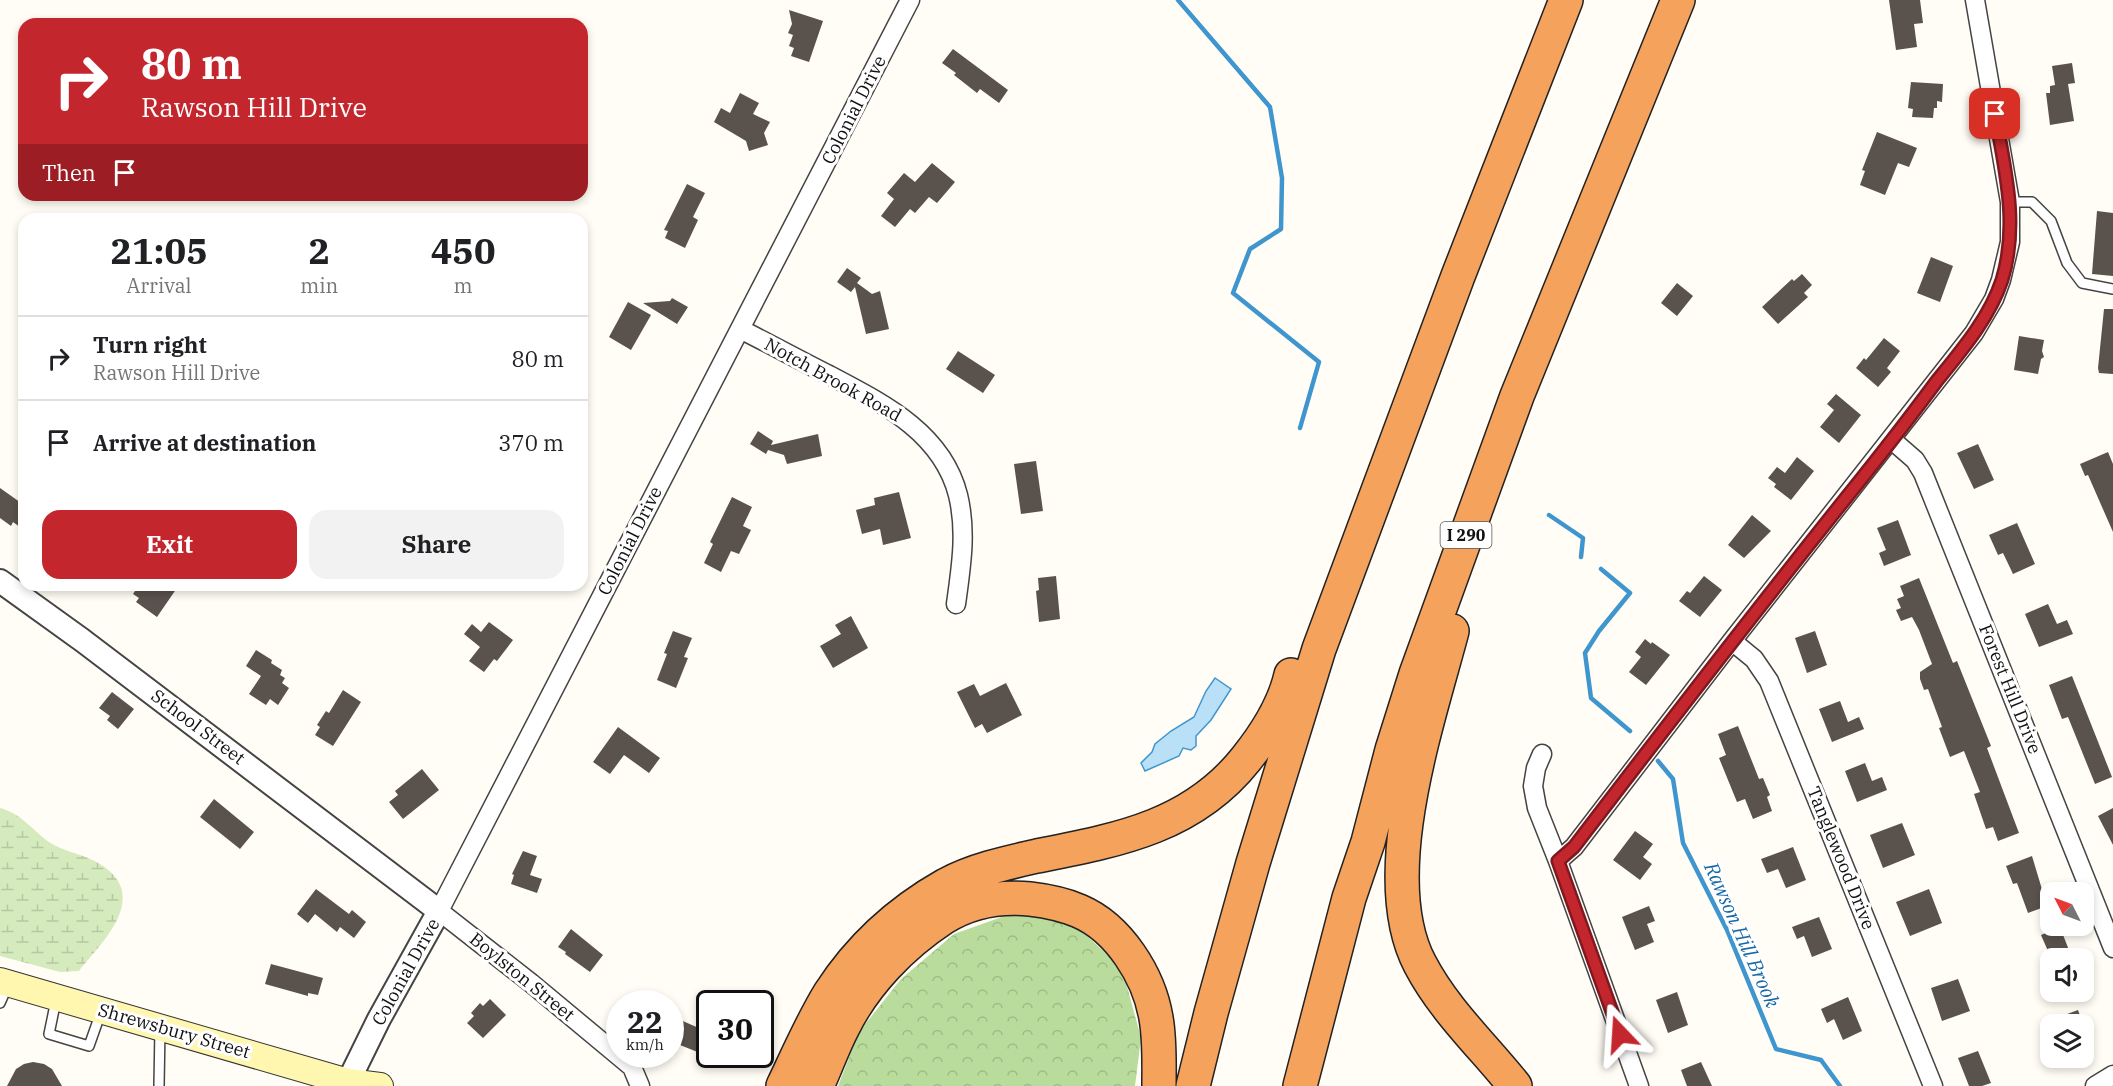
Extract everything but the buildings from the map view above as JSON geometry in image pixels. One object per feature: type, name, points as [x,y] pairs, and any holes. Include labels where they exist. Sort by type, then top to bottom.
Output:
[{"type":"highway","points":[[1193,1086],[1211,1013],[1274,793],[1319,649],[1458,276],[1566,0]]},
{"type":"highway","name":"I 290","points":[[1300,1086],[1349,898],[1368,842],[1392,750],[1455,563],[1517,396],[1678,0]]},
{"type":"highway","points":[[1498,451],[1490,506],[1462,593],[1424,732],[1406,828],[1402,897],[1412,948],[1434,989],[1515,1086]]},
{"type":"highway","points":[[783,1086],[830,993],[844,973],[871,942],[922,900],[946,885],[983,870],[1099,843],[1156,826],[1191,808],[1225,782],[1267,731],[1287,688],[1294,662],[1341,588]]},
{"type":"highway","points":[[818,1086],[852,1011],[874,980],[901,952],[929,928],[961,908],[988,900],[1006,898],[1045,901],[1080,911],[1106,928],[1118,941],[1142,977],[1153,1005],[1158,1034],[1159,1086]]},
{"type":"main road","name":"Shrewsbury Street","points":[[3,989],[57,997],[351,1084]]},
{"type":"main road","points":[[351,1084],[380,1086]]},
{"type":"street","name":"Colonial Drive","points":[[351,1084],[379,1019],[439,911],[910,0]]},
{"type":"street","points":[[1558,861],[1574,847],[1732,641],[1892,440],[1974,333],[1994,299],[2010,242],[2010,202],[1975,0]]},
{"type":"street","name":"Notch Brook Road","points":[[740,329],[886,406],[909,422],[930,443],[954,481],[961,511],[963,542],[956,604]]},
{"type":"street","name":"Forest Hill Drive","points":[[1892,440],[1915,460],[1923,473],[2113,948]]},
{"type":"street","name":"School Street","points":[[0,581],[100,653],[393,876]]},
{"type":"street","name":"Tanglewood Drive","points":[[1732,641],[1754,659],[1769,681],[1933,1086]]},
{"type":"street","points":[[1542,754],[1534,777],[1534,797],[1537,808],[1639,1086]]},
{"type":"street","name":"Boylston Street","points":[[393,876],[531,983],[632,1067],[640,1086]]},
{"type":"street","points":[[2095,1086],[2113,1075]]},
{"type":"lane","points":[[2010,202],[2032,202],[2051,221],[2067,263],[2082,283],[2113,289]]},
{"type":"lane","points":[[57,997],[49,1034],[89,1046],[102,1010]]},
{"type":"lane","points":[[159,1086],[160,1027]]},
{"type":"green space","points":[[0,808],[20,818],[49,842],[100,864],[115,877],[122,890],[122,904],[118,918],[100,946],[79,971],[60,972],[0,956]]},
{"type":"green space","points":[[1013,913],[1074,924],[1122,968],[1141,1038],[1135,1086],[838,1086],[859,1032],[901,979],[954,934]]},
{"type":"water","points":[[1215,678],[1231,689],[1211,720],[1196,736],[1196,746],[1191,750],[1183,748],[1179,756],[1145,771],[1141,763],[1152,752],[1155,744],[1194,717]]},
{"type":"waterway","name":"Rawson Hill Brook","points":[[1178,0],[1270,107],[1282,178],[1281,229],[1250,249],[1233,293],[1319,362],[1300,428]]},
{"type":"waterway","name":"Rawson Hill Brook","points":[[1549,515],[1583,538],[1581,557]]},
{"type":"waterway","name":"Rawson Hill Brook","points":[[1601,569],[1630,593],[1599,631],[1585,653],[1591,698],[1630,731]]},
{"type":"waterway","name":"Rawson Hill Brook","points":[[1658,761],[1673,779],[1683,843],[1727,930],[1776,1049],[1821,1060],[1840,1086]]},
{"type":"route","points":[[1620,1034],[1558,861],[1574,847],[1732,641],[1892,440],[1985,316],[2001,280],[2010,242],[2011,222],[2010,202],[1995,114]]}]
